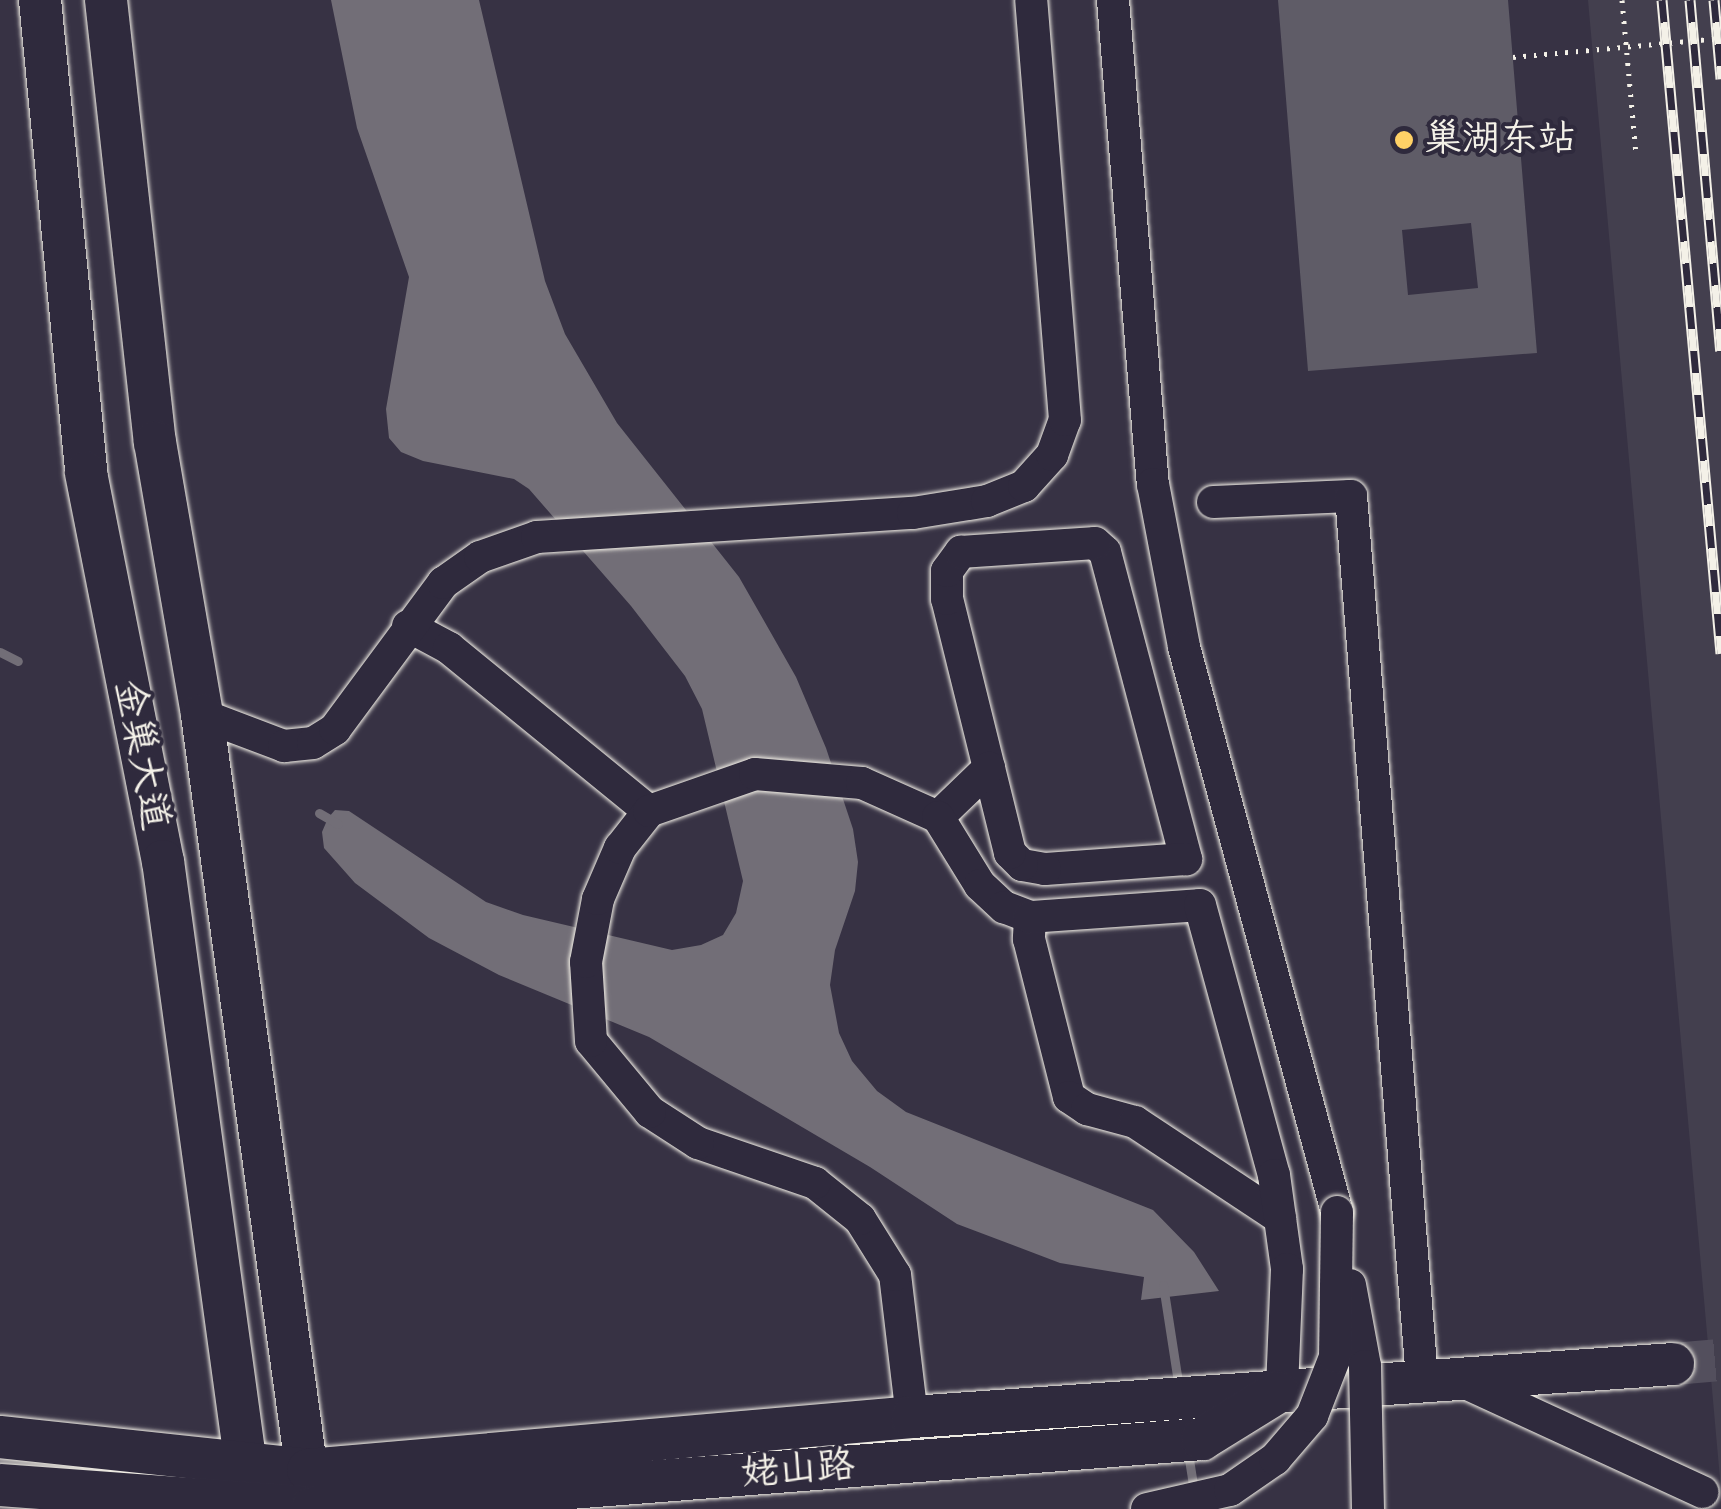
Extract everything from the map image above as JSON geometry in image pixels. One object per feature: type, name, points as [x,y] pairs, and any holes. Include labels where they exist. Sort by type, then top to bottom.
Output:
[{"type":"main road","name":"金巢大道","points":[[40,0],[86,473],[163,862],[245,1493]]},
{"type":"main road","name":"金巢大道","points":[[106,0],[155,442],[202,715],[312,1499]]},
{"type":"main road","name":"姥山路","points":[[312,1499],[912,1417],[1436,1377],[1672,1364]]},
{"type":"main road","name":"姥山路","points":[[0,1486],[245,1493],[312,1499],[1202,1439],[1282,1389]]},
{"type":"main road","name":"姥山路","points":[[0,1438],[245,1493]]},
{"type":"street","points":[[202,715],[284,746],[312,743],[334,729],[443,583],[480,556],[538,537],[914,513],[986,502],[1024,486],[1052,455],[1065,420],[1064,367],[1031,0]]},
{"type":"street","points":[[1113,0],[1156,502],[1184,646],[1337,1212],[1364,1366],[1368,1509]]},
{"type":"street","points":[[1213,502],[1350,496],[1436,1377],[1703,1492]]},
{"type":"street","points":[[1184,859],[1045,869],[1022,865],[1010,853],[947,599],[947,571],[960,552],[1095,544],[1106,552],[1184,859],[1274,1175],[1287,1269],[1282,1389]]},
{"type":"street","points":[[408,626],[449,648],[649,811]]},
{"type":"street","points":[[938,818],[989,768]]},
{"type":"street","points":[[912,1417],[895,1275],[860,1219],[815,1183],[698,1143],[650,1112],[591,1041],[586,962],[598,900],[620,848],[649,811],[755,774],[862,783],[938,818],[980,885],[1004,907],[1030,916],[1200,906]]},
{"type":"street","points":[[1030,916],[1028,939],[1069,1097],[1087,1109],[1135,1122],[1280,1218]]},
{"type":"street","points":[[1147,1509],[1230,1490],[1275,1459],[1312,1416],[1335,1357],[1337,1212]]},
{"type":"path","points":[[1622,0],[1636,153]]},
{"type":"path","points":[[1513,57],[1721,38]]},
{"type":"shaded area","points":[[331,0],[479,0],[545,281],[565,334],[617,423],[739,577],[796,677],[826,748],[853,829],[858,862],[855,891],[835,950],[830,985],[839,1033],[852,1061],[877,1091],[906,1112],[1153,1210],[1194,1252],[1219,1291],[1141,1300],[1144,1277],[1060,1263],[957,1224],[870,1167],[649,1037],[499,975],[429,938],[355,883],[324,848],[322,832],[328,818],[335,810],[349,811],[486,902],[523,915],[672,950],[701,945],[723,935],[736,913],[743,881],[702,709],[685,676],[631,606],[529,489],[514,479],[423,461],[401,452],[389,438],[386,409],[409,277],[357,128]]},
{"type":"shaded area","points":[[1588,0],[1721,0],[1721,1490]]},
{"type":"building","name":"巢湖东站","points":[[1278,0],[1508,0],[1537,353],[1308,371]],"holes":[[[1471,223],[1478,288],[1408,295],[1402,230]]]},
{"type":"waterway","points":[[0,652],[18,661]]},
{"type":"waterway","points":[[319,813],[338,824]]},
{"type":"waterway","points":[[1163,1285],[1179,1388]]},
{"type":"waterway","points":[[1188,1453],[1194,1492]]},
{"type":"tunnel","points":[[1673,1364],[1721,1360]]},
{"type":"railway","points":[[1662,0],[1721,653]]},
{"type":"railway","points":[[1690,0],[1721,351]]},
{"type":"railway","points":[[1714,0],[1721,79]]},
{"type":"place","name":"巢湖东站","points":[[1404,140]]}]
